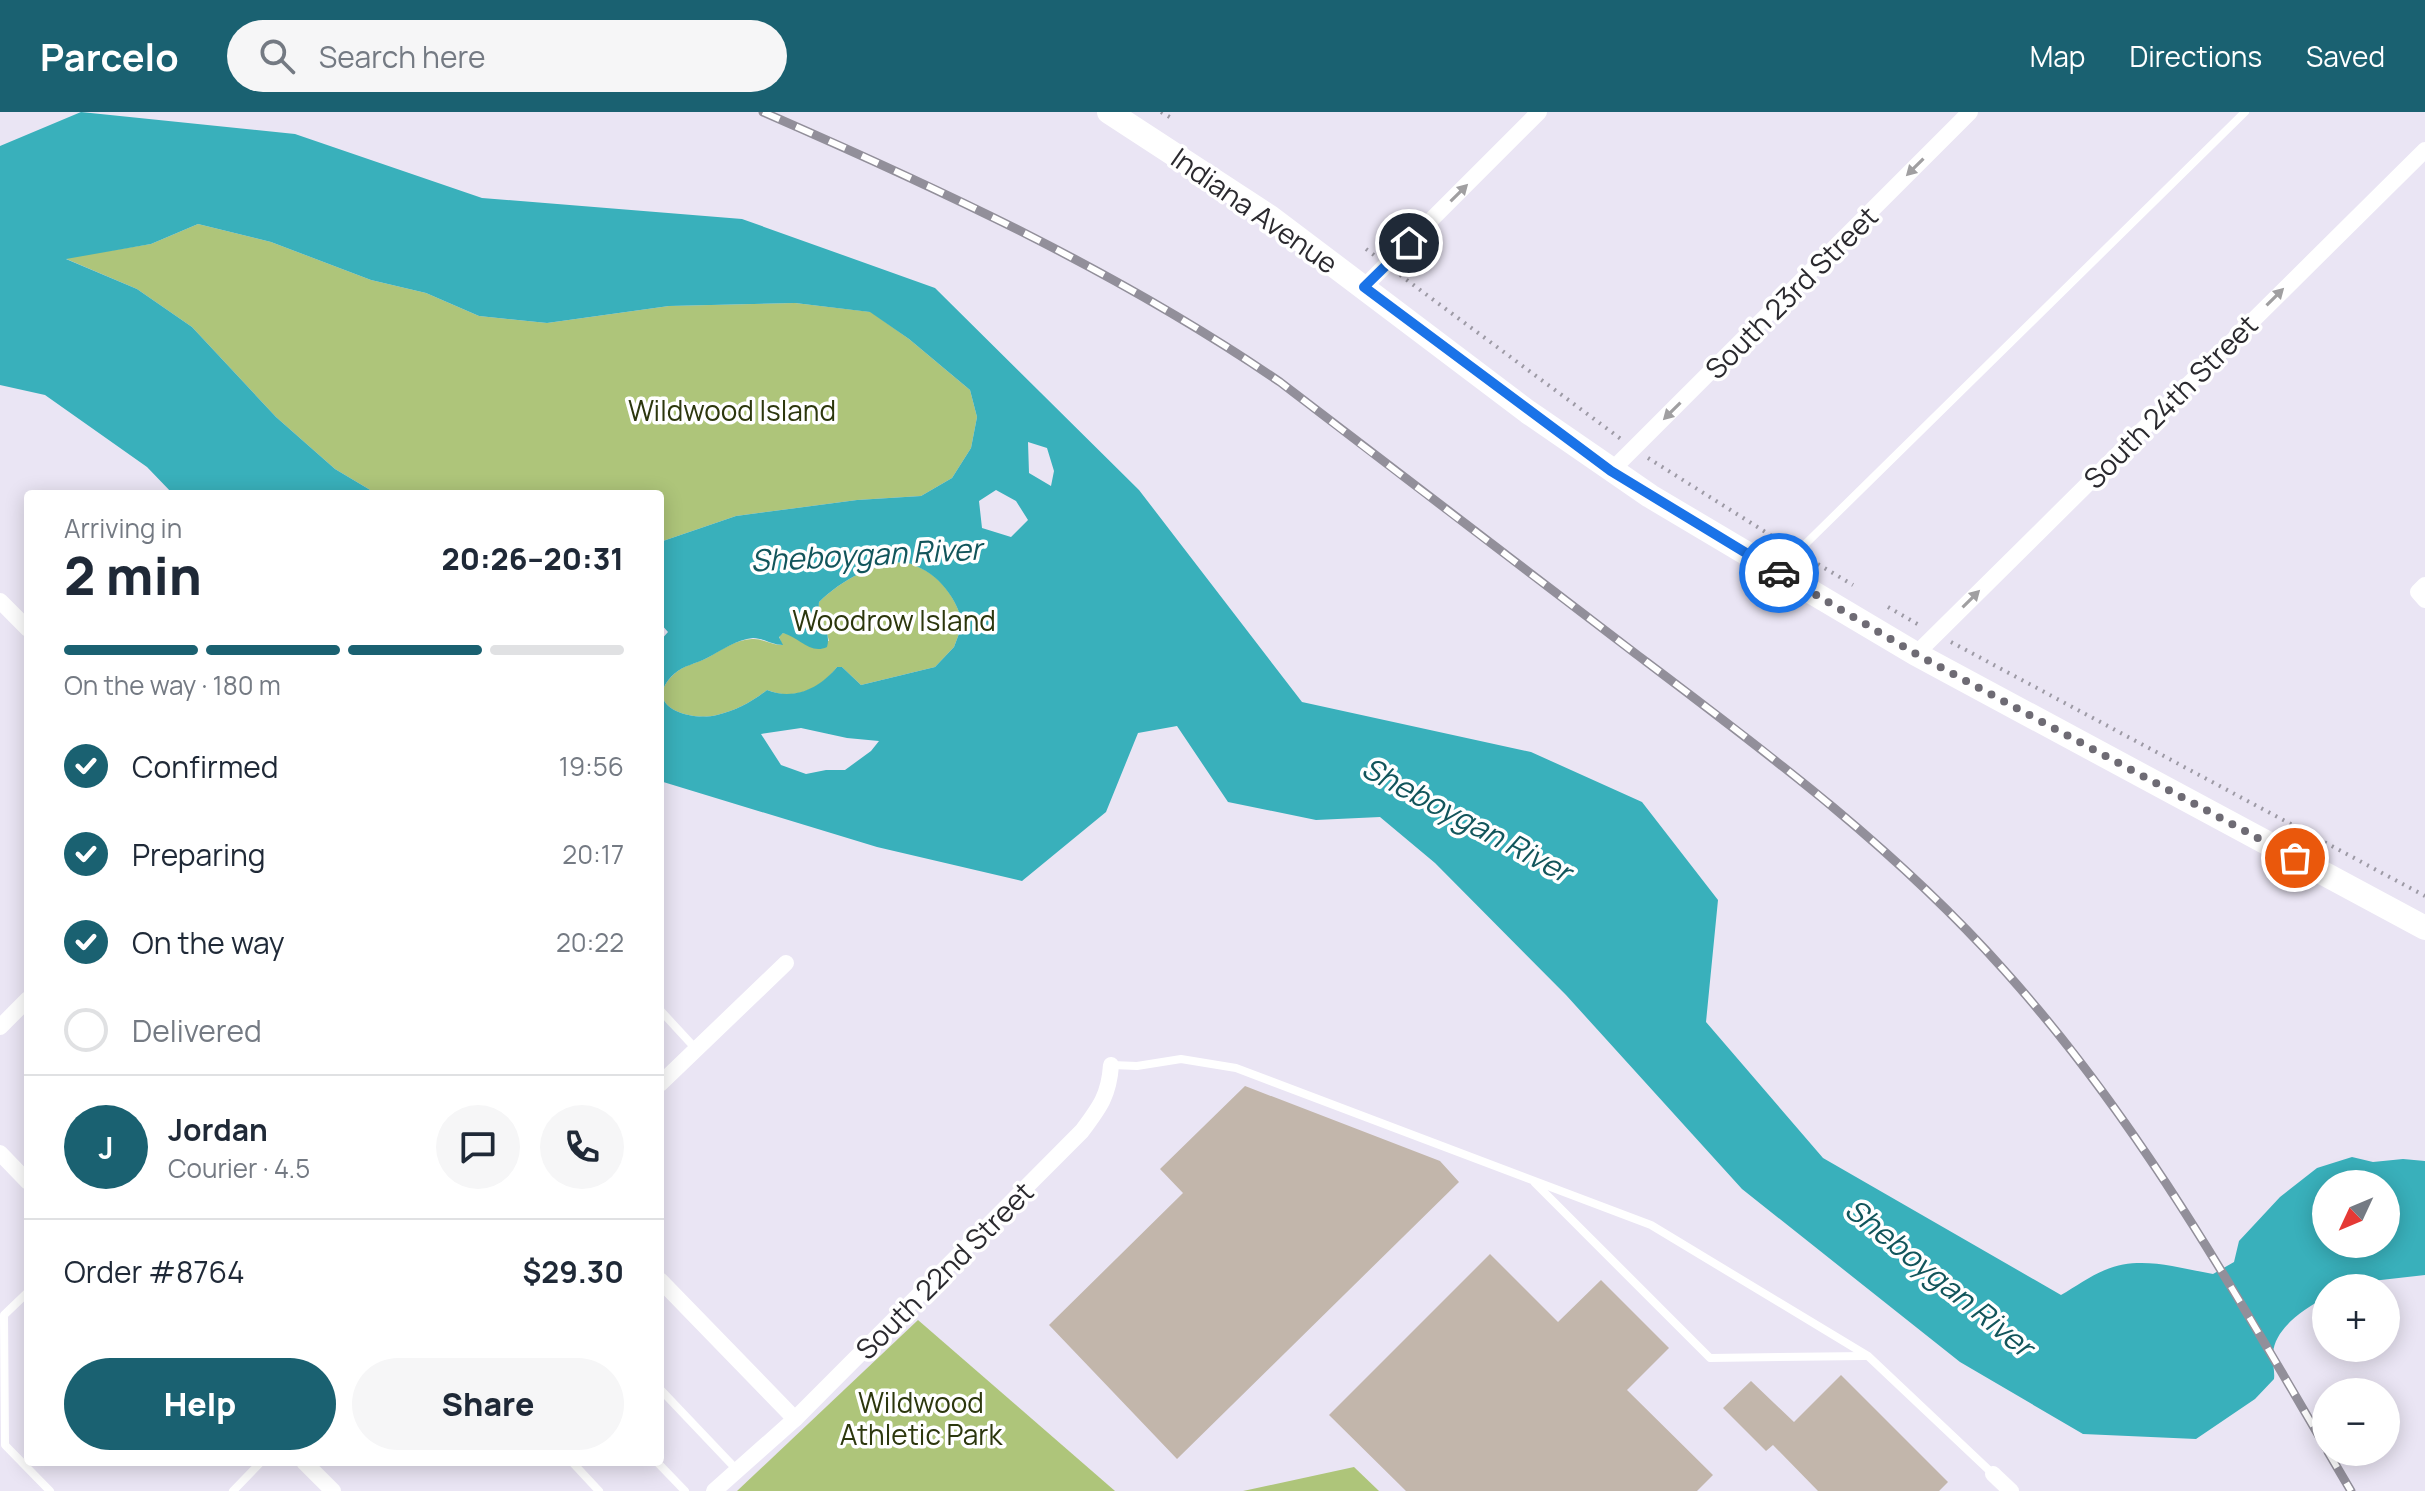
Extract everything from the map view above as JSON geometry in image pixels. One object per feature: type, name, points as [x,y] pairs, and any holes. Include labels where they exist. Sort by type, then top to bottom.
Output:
[{"type":"main road","name":"Indiana Avenue","points":[[1126,116],[1270,217],[1611,471],[1916,654],[2425,928]]},
{"type":"street","points":[[1364,287],[1539,112]]},
{"type":"street","name":"South 23rd Street","points":[[1611,471],[1970,112]]},
{"type":"street","name":"South 24th Street","points":[[1916,654],[2425,150]]},
{"type":"street","points":[[0,601],[24,625]]},
{"type":"street","points":[[664,1080],[786,963]]},
{"type":"street","points":[[0,1027],[24,1003]]},
{"type":"street","name":"South 22nd Street","points":[[714,1491],[795,1419],[1082,1131],[1101,1105],[1109,1087],[1111,1065]]},
{"type":"street","points":[[0,1153],[24,1178]]},
{"type":"street","points":[[664,1284],[795,1419]]},
{"type":"street","points":[[308,1466],[333,1491]]},
{"type":"street","points":[[1993,1474],[2011,1491]]},
{"type":"lane","points":[[1777,572],[2245,112]]},
{"type":"lane","points":[[664,1014],[696,1049]]},
{"type":"lane","points":[[1111,1065],[1137,1066],[1181,1059],[1236,1068],[1651,1225],[1868,1356],[1993,1474]]},
{"type":"lane","points":[[1532,1180],[1710,1358],[1868,1356]]},
{"type":"lane","points":[[24,1296],[4,1315],[5,1445],[24,1464]]},
{"type":"lane","points":[[664,1393],[737,1470]]},
{"type":"lane","points":[[26,1466],[50,1491]]},
{"type":"lane","points":[[233,1491],[257,1466]]},
{"type":"lane","points":[[576,1466],[599,1491]]},
{"type":"lane","points":[[661,1466],[685,1491]]},
{"type":"path","points":[[1161,112],[1173,119]]},
{"type":"path","points":[[1366,249],[1634,449],[1853,585]]},
{"type":"path","points":[[1888,607],[1920,626]]},
{"type":"path","points":[[1951,642],[2425,896]]},
{"type":"green space","name":"Wildwood Island","points":[[198,224],[271,242],[371,280],[426,293],[479,316],[547,323],[669,306],[795,303],[871,312],[970,390],[977,417],[971,448],[952,478],[921,496],[857,500],[736,516],[664,541],[664,490],[370,490],[335,469],[276,417],[192,327],[137,289],[64,258],[151,244]]},
{"type":"green space","name":"Woodrow Island","points":[[905,562],[926,571],[943,585],[955,602],[963,623],[954,647],[935,667],[861,685],[842,667],[837,667],[831,675],[806,691],[787,694],[767,690],[737,708],[706,717],[683,714],[666,703],[665,686],[673,675],[734,643],[756,639],[782,645],[779,636],[783,633],[829,641],[820,617],[819,602],[859,574]]},
{"type":"green space","name":"Wildwood Athletic Park","points":[[918,1320],[1115,1491],[737,1491]]},
{"type":"green space","points":[[1354,1467],[1379,1491],[1243,1491]]},
{"type":"water","name":"Sheboygan River","points":[[81,112],[295,134],[482,198],[742,219],[935,288],[1139,490],[1302,702],[1531,752],[1642,802],[1718,900],[1706,1022],[1823,1158],[2061,1295],[2099,1272],[2132,1263],[2159,1264],[2213,1274],[2234,1262],[2239,1241],[2280,1197],[2312,1172],[2312,1258],[2400,1258],[2400,1170],[2314,1170],[2352,1157],[2373,1162],[2403,1159],[2425,1161],[2425,1275],[2400,1278],[2400,1274],[2312,1274],[2312,1306],[2285,1327],[2275,1344],[2274,1379],[2255,1399],[2196,1439],[2083,1434],[1960,1362],[1742,1189],[1566,995],[1435,863],[1380,817],[1316,820],[1228,802],[1177,726],[1138,733],[1106,812],[1022,881],[877,847],[664,782],[664,698],[666,703],[683,714],[706,717],[737,708],[767,690],[787,694],[806,690],[823,681],[837,667],[842,667],[861,685],[935,667],[954,647],[963,623],[949,593],[926,571],[905,562],[893,563],[859,574],[819,602],[828,635],[827,647],[815,649],[783,633],[779,637],[783,645],[757,638],[741,641],[674,674],[664,690],[664,636],[668,632],[664,628],[664,541],[736,516],[857,500],[921,496],[952,478],[971,448],[977,417],[970,390],[909,339],[870,312],[795,303],[669,306],[547,323],[479,316],[426,293],[371,280],[271,242],[198,224],[151,244],[66,259],[137,289],[192,327],[276,417],[335,469],[370,490],[169,490],[147,467],[45,395],[0,385],[0,146]],"holes":[[[1028,442],[1047,448],[1054,471],[1051,486],[1029,473]],[[996,490],[1016,501],[1028,520],[1011,537],[982,528],[979,501]],[[801,728],[847,738],[879,741],[871,751],[845,770],[806,774],[781,765],[761,734]]]},
{"type":"building","points":[[1245,1086],[1440,1161],[1459,1182],[1177,1459],[1049,1325],[1183,1193],[1160,1169]]},
{"type":"building","points":[[1490,1254],[1558,1322],[1601,1280],[1669,1348],[1627,1390],[1713,1475],[1697,1491],[1406,1491],[1329,1415]]},
{"type":"building","points":[[1841,1375],[1948,1482],[1939,1491],[1818,1491],[1773,1445],[1766,1451],[1723,1408],[1751,1381],[1794,1422]]},
{"type":"railway","points":[[763,112],[1028,235],[1219,342],[1280,382],[1828,803],[1962,925],[2052,1026],[2138,1141],[2215,1261],[2312,1424]]},
{"type":"railway","points":[[2336,1466],[2351,1491]]},
{"type":"way so far","points":[[1779,573],[1916,654],[2295,858]]},
{"type":"route","points":[[1409,243],[1364,287],[1611,471],[1779,573]]}]
